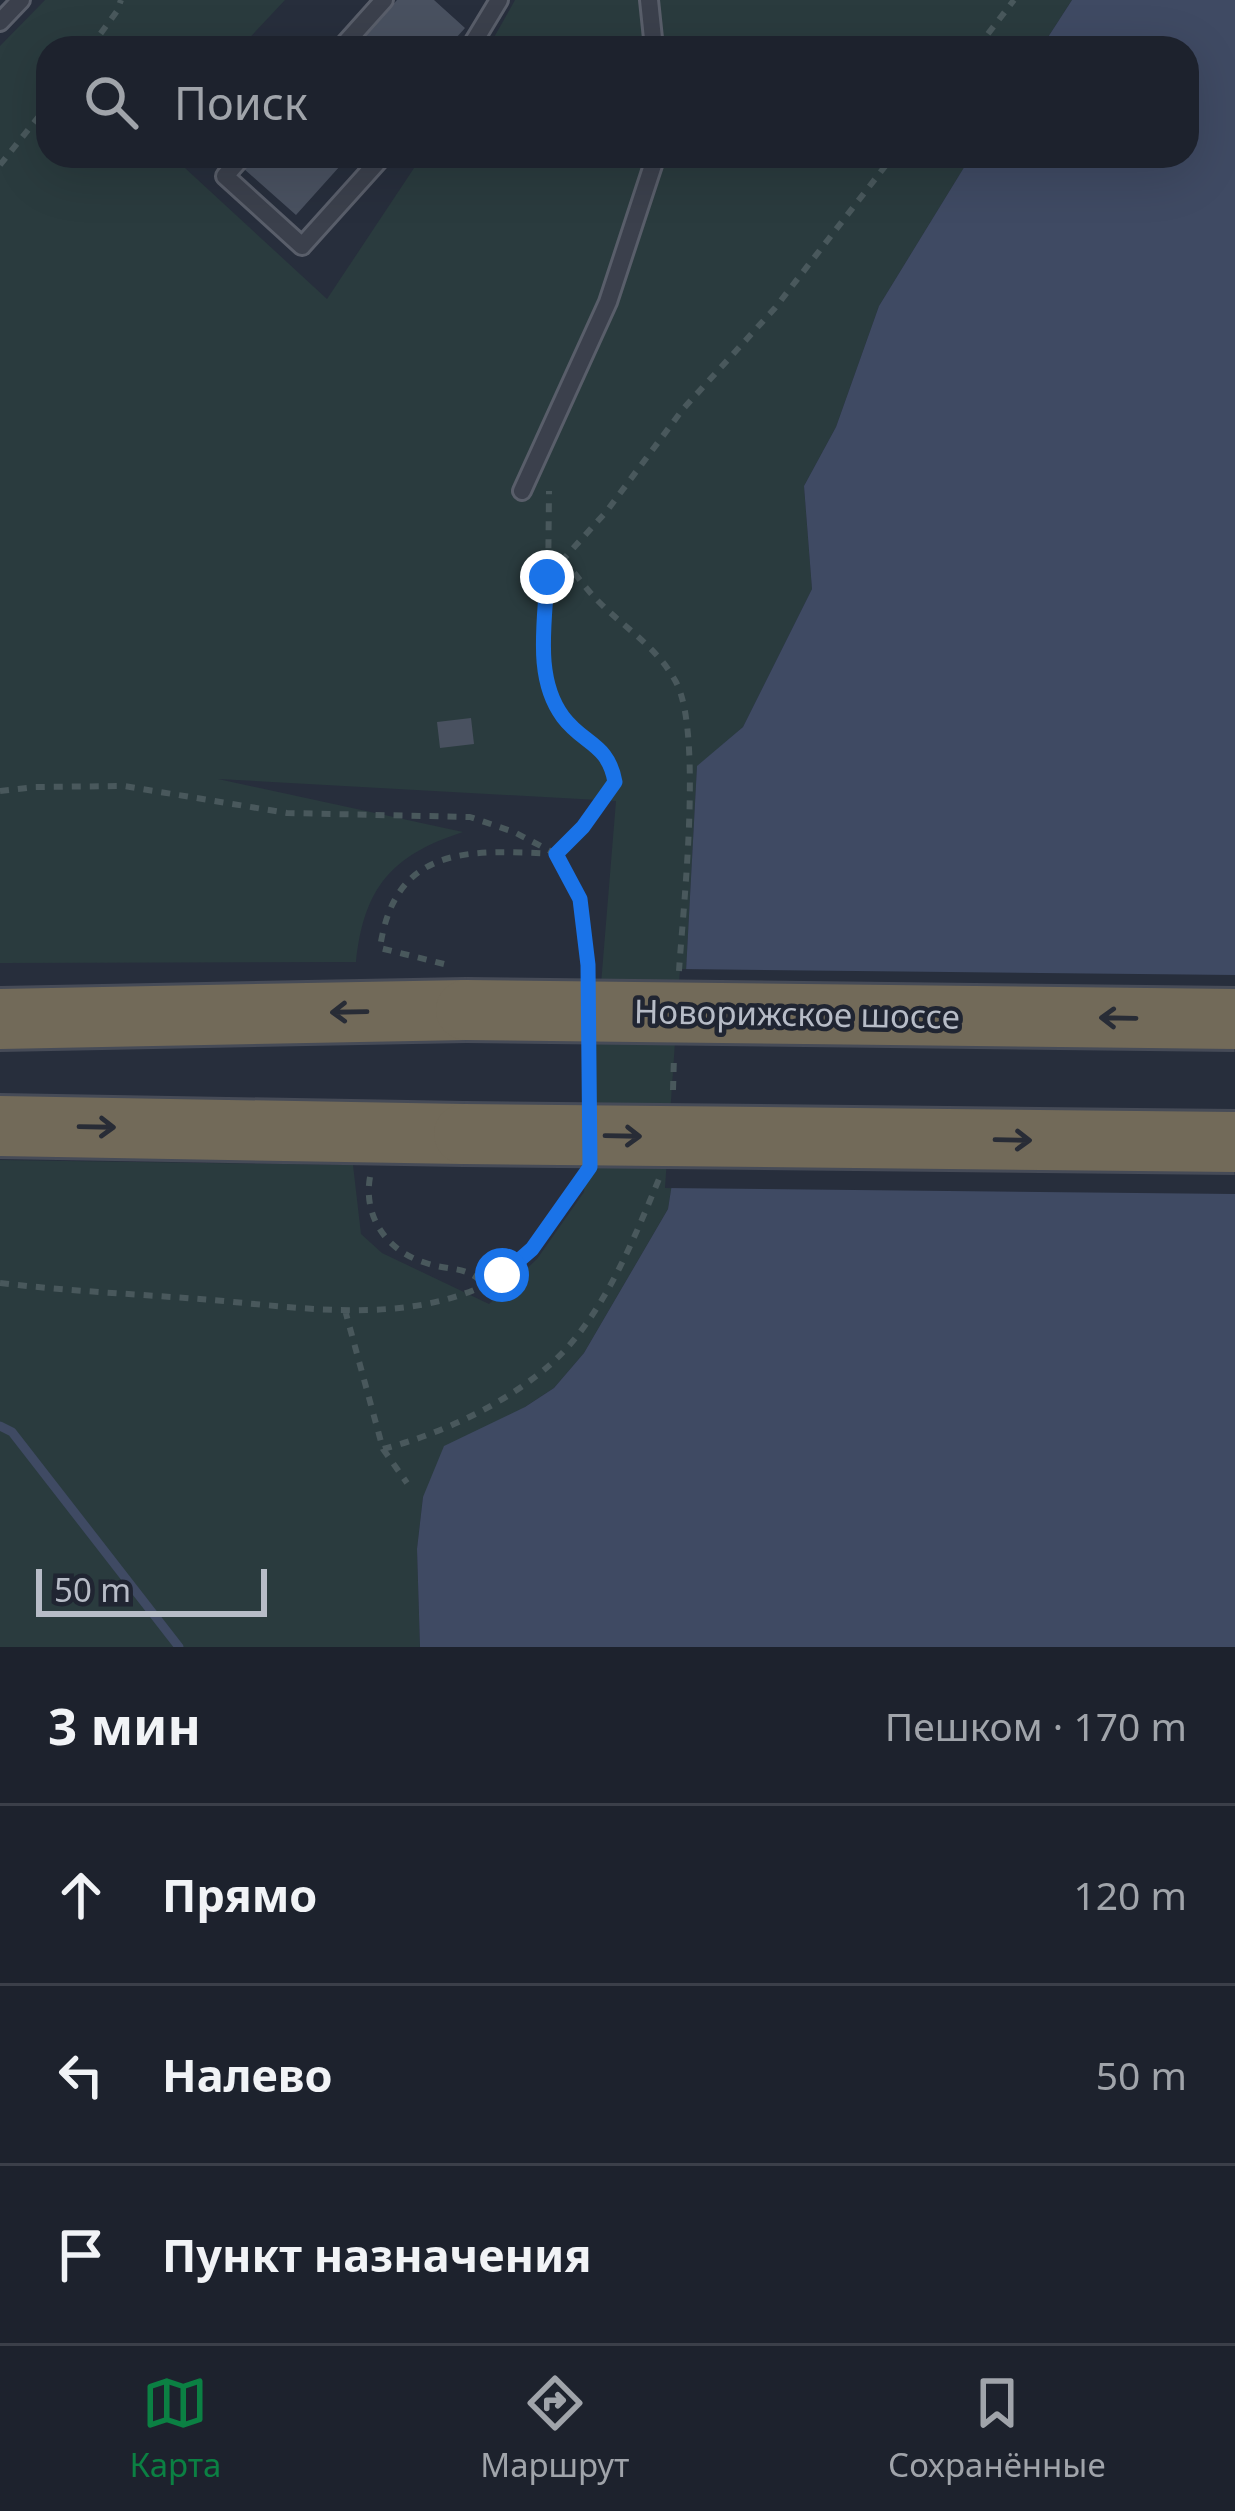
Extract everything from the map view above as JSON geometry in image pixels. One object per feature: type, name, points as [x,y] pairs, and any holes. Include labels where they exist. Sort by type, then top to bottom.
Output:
[{"type":"highway","name":"Новорижское шоссе","points":[[0,1018],[455,987],[1235,1019]]},
{"type":"highway","points":[[0,1126],[1235,1142]]},
{"type":"lane","points":[[0,22],[21,0]]},
{"type":"lane","points":[[351,36],[384,0]]},
{"type":"lane","points":[[472,0],[495,8],[478,36]]},
{"type":"lane","points":[[649,0],[653,36]]},
{"type":"lane","points":[[232,168],[225,176],[302,245],[372,168]]},
{"type":"lane","points":[[522,491],[608,302],[652,168]]},
{"type":"path","points":[[99,36],[121,0]]},
{"type":"path","points":[[986,36],[1014,0]]},
{"type":"path","points":[[0,165],[36,120]]},
{"type":"path","points":[[547,577],[606,512],[682,409],[775,308],[884,168]]},
{"type":"path","points":[[455,987],[380,948],[392,901],[409,879],[430,864],[463,853],[556,854],[583,827],[615,782],[610,758],[564,718],[547,685],[551,428]]},
{"type":"path","points":[[563,559],[599,603],[633,628],[679,686],[689,782],[678,991]]},
{"type":"path","points":[[0,791],[124,786],[287,813],[470,817],[514,832],[556,854],[580,899],[588,987]]},
{"type":"path","points":[[588,1032],[589,1099]]},
{"type":"path","points":[[672,1108],[675,1038]]},
{"type":"path","points":[[0,1283],[345,1310],[421,1304],[486,1285],[532,1249],[590,1167]]},
{"type":"path","points":[[383,1449],[425,1438],[475,1415],[554,1361],[596,1308],[662,1171]]},
{"type":"path","points":[[369,1177],[373,1222],[386,1239],[424,1263],[468,1269],[486,1285]]},
{"type":"path","points":[[345,1310],[383,1449],[407,1483]]},
{"type":"shaded area","points":[[45,0],[285,0],[251,36],[36,36],[36,168],[185,168],[327,299],[414,168],[964,168],[879,306],[836,427],[804,486],[812,589],[743,727],[697,767],[676,1158],[668,1209],[584,1353],[554,1388],[525,1407],[423,1497],[417,1549],[420,1647],[0,1647],[0,1160],[353,1165],[361,1234],[382,1253],[489,1304],[537,1259],[584,1192],[616,801],[218,779],[463,832],[417,851],[386,878],[366,913],[356,962],[0,963],[0,46]]},
{"type":"shaded area","points":[[515,0],[1072,0],[1049,36],[495,36]]},
{"type":"water","points":[[1072,0],[1235,0],[1235,1647],[420,1647],[417,1549],[423,1497],[444,1446],[554,1388],[584,1353],[668,1209],[676,1158],[697,766],[743,727],[812,589],[804,486],[836,427],[879,306],[964,168],[1199,168],[1199,36],[1049,36]]},
{"type":"pier","points":[[680,969],[1235,975],[1235,1194],[665,1188]]},
{"type":"building","points":[[397,0],[434,0],[465,28],[458,36],[365,36]]},
{"type":"building","points":[[245,168],[338,168],[296,215]]},
{"type":"building","points":[[471,718],[474,744],[440,748],[437,722]]},
{"type":"waterway","points":[[0,1426],[12,1432],[179,1647]]},
{"type":"route","points":[[502,1275],[532,1249],[590,1167],[588,965],[580,899],[556,854],[583,827],[615,782],[610,758],[564,718],[547,685],[547,577]]}]
